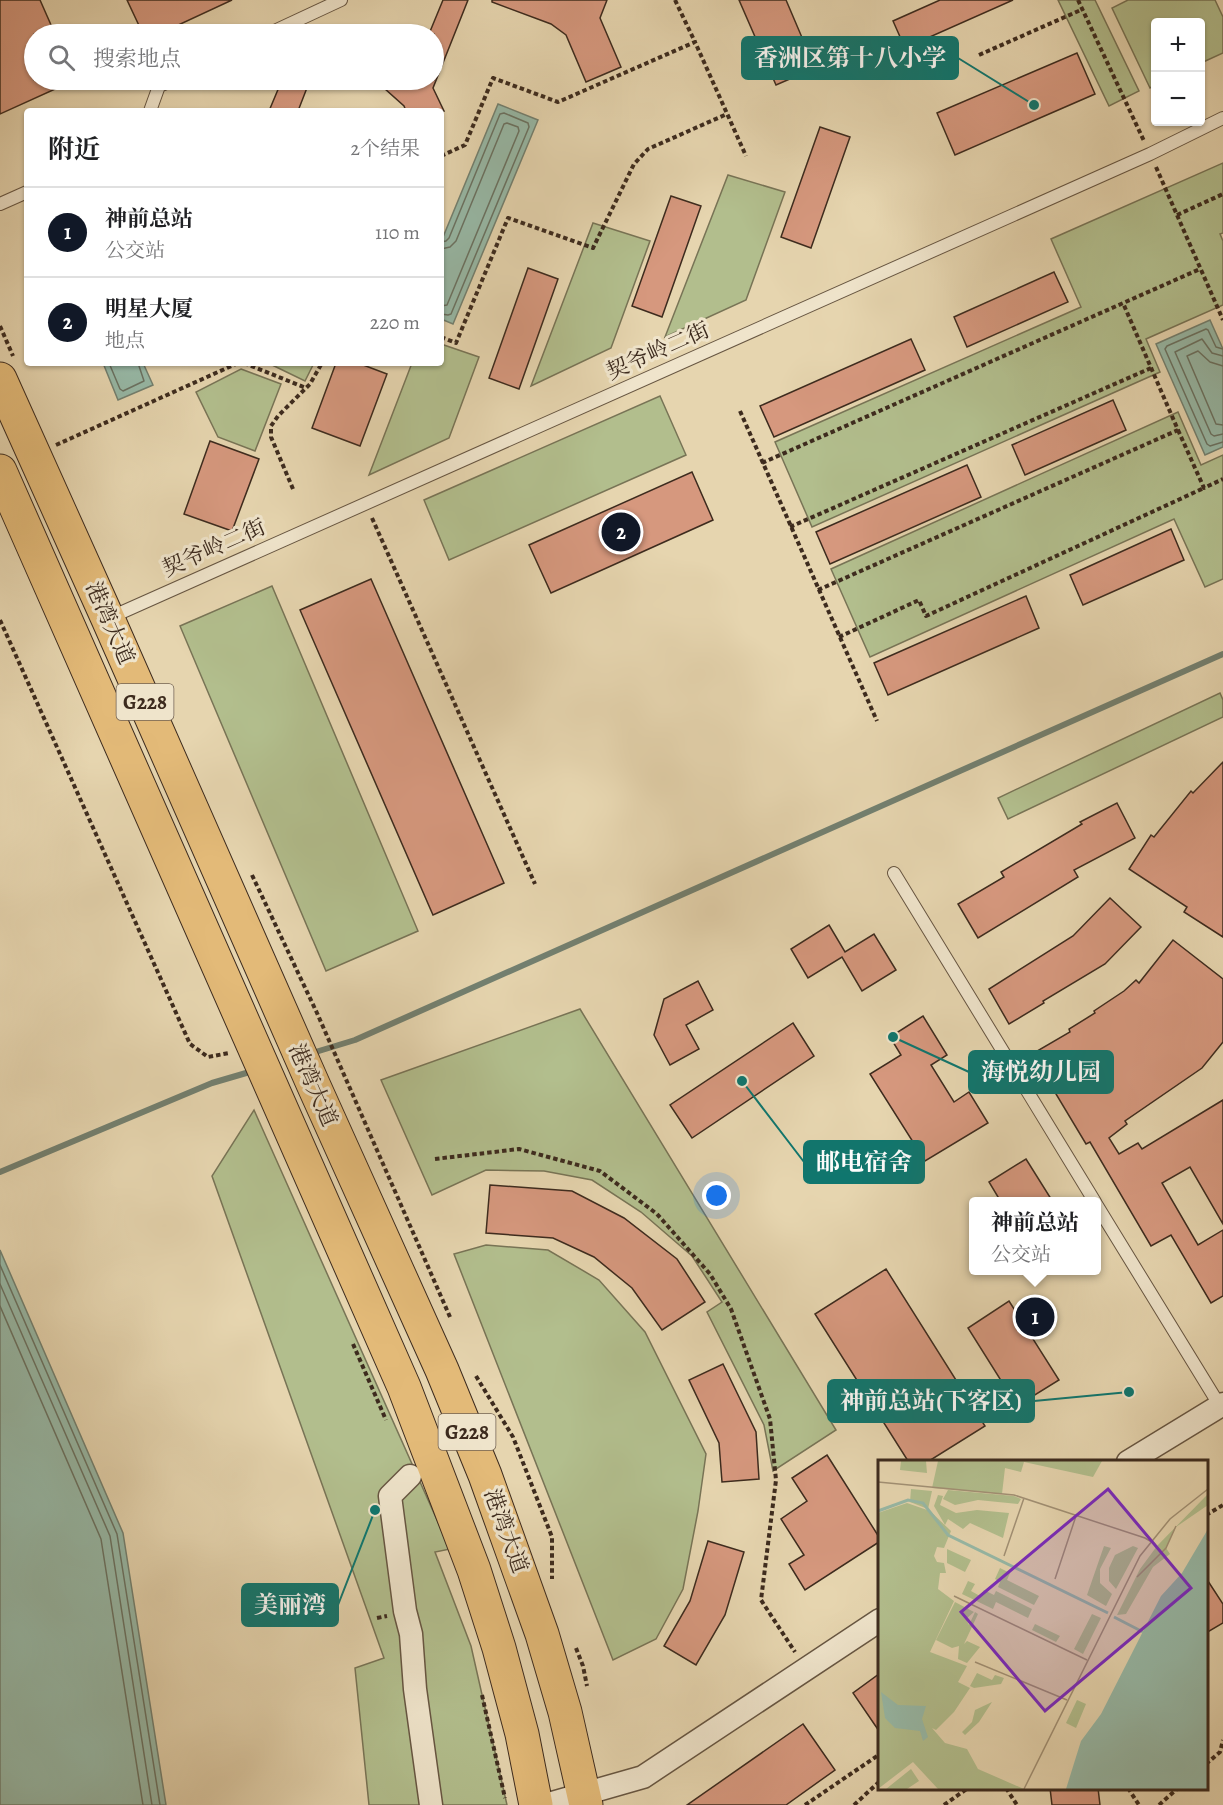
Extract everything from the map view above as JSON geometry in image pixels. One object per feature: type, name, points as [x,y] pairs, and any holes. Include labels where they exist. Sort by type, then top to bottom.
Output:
[{"type":"highway","name":"港湾大道","points":[[0,379],[442,1370],[485,1475],[543,1634],[565,1712],[585,1799]]},
{"type":"highway","name":"港湾大道","points":[[0,471],[241,1047],[278,1100],[404,1387],[474,1570],[499,1648],[519,1723],[536,1805]]},
{"type":"street","points":[[1130,1460],[1221,1405]]},
{"type":"street","points":[[410,1476],[390,1496],[405,1611],[411,1634],[415,1689],[431,1805]]},
{"type":"street","points":[[545,1805],[585,1799],[643,1777],[878,1621]]},
{"type":"lane","points":[[289,24],[341,0]]},
{"type":"lane","points":[[151,108],[158,90]]},
{"type":"lane","name":"契爷岭二街","points":[[108,619],[1150,154],[1223,118]]},
{"type":"lane","points":[[0,204],[24,193]]},
{"type":"lane","points":[[894,873],[1092,1197]]},
{"type":"lane","points":[[1101,1211],[1221,1405]]},
{"type":"path","points":[[675,0],[746,156]]},
{"type":"path","points":[[1078,0],[1150,154],[1223,320]]},
{"type":"path","points":[[979,55],[1083,9]]},
{"type":"path","points":[[444,155],[465,145],[493,78],[558,102],[695,42]]},
{"type":"path","points":[[444,338],[456,343],[508,218],[593,248],[634,164],[648,149],[727,114]]},
{"type":"path","points":[[1177,215],[1223,194]]},
{"type":"path","points":[[762,463],[1200,269]]},
{"type":"path","points":[[1122,303],[1204,488]]},
{"type":"path","points":[[54,446],[231,366]]},
{"type":"path","points":[[251,366],[306,388]]},
{"type":"path","points":[[293,489],[271,437],[271,426],[306,388],[320,366]]},
{"type":"path","points":[[790,527],[1151,368]]},
{"type":"path","points":[[740,411],[877,721]]},
{"type":"path","points":[[818,590],[1178,430]]},
{"type":"path","points":[[839,637],[919,600],[926,616],[1223,479]]},
{"type":"path","points":[[366,504],[535,884]]},
{"type":"path","points":[[0,620],[190,1044],[208,1057],[241,1047]]},
{"type":"path","points":[[317,1013],[343,1072]]},
{"type":"path","points":[[435,1159],[519,1149],[600,1171],[657,1214],[710,1274],[731,1309],[770,1419],[776,1480],[761,1600],[806,1668]]},
{"type":"path","points":[[352,1340],[388,1425]]},
{"type":"path","points":[[1208,1514],[1223,1505]]},
{"type":"path","points":[[481,1692],[507,1805]]},
{"type":"path","points":[[1208,1762],[1220,1752],[1223,1740]]},
{"type":"path","points":[[805,1805],[878,1755]]},
{"type":"path","points":[[854,1805],[878,1782]]},
{"type":"path","points":[[944,1805],[965,1790]]},
{"type":"path","points":[[1007,1790],[1017,1805]]},
{"type":"path","points":[[1129,1790],[1139,1805]]},
{"type":"path","points":[[1159,1805],[1176,1790]]},
{"type":"shaded area","points":[[1058,0],[1095,0],[1139,91],[1109,106]]},
{"type":"shaded area","points":[[1128,0],[1215,0],[1223,17],[1223,53],[1205,61],[1205,18],[1151,18],[1150,88],[1112,8]]},
{"type":"shaded area","points":[[1223,163],[1223,233],[1220,234],[1223,241],[1223,305],[1146,339],[1160,372],[812,527],[775,442],[1081,307],[1051,239]]},
{"type":"shaded area","points":[[728,175],[785,192],[746,300],[665,337]]},
{"type":"shaded area","points":[[593,223],[650,241],[611,348],[531,386]]},
{"type":"shaded area","points":[[444,345],[479,357],[449,438],[369,475],[411,366],[444,366]]},
{"type":"shaded area","points":[[274,366],[312,366],[305,381]]},
{"type":"shaded area","points":[[241,369],[281,384],[255,451],[218,437],[196,392]]},
{"type":"shaded area","points":[[660,396],[686,455],[449,560],[424,500]]},
{"type":"shaded area","points":[[1178,412],[1201,465],[1223,455],[1223,579],[1205,587],[1174,519],[870,657],[831,569]]},
{"type":"shaded area","points":[[272,586],[418,931],[326,971],[180,626]]},
{"type":"shaded area","points":[[1220,693],[1223,700],[1223,717],[1008,819],[998,798]]},
{"type":"shaded area","points":[[580,1009],[836,1430],[773,1471],[764,1425],[707,1312],[722,1302],[692,1256],[641,1212],[592,1180],[544,1171],[486,1170],[432,1195],[381,1080]]},
{"type":"shaded area","points":[[254,1110],[450,1549],[435,1552],[471,1646],[507,1805],[369,1805],[355,1668],[384,1658],[212,1176]]},
{"type":"shaded area","points":[[486,1245],[548,1250],[599,1280],[645,1332],[706,1454],[683,1589],[656,1639],[613,1660],[454,1254]]},
{"type":"water","points":[[498,104],[538,120],[453,324],[444,320],[444,235]]},
{"type":"water","points":[[1210,320],[1223,349],[1223,447],[1205,455],[1156,344]]},
{"type":"water","points":[[104,366],[144,366],[153,385],[118,400]]},
{"type":"water","points":[[0,1250],[123,1533],[166,1805],[0,1805]]},
{"type":"building","points":[[0,0],[40,0],[51,24],[24,24],[24,90],[53,90],[0,114]]},
{"type":"building","points":[[127,0],[232,0],[180,24],[138,24]]},
{"type":"building","points":[[443,0],[468,0],[444,60],[444,24],[433,24]]},
{"type":"building","points":[[492,0],[607,0],[600,18],[621,67],[586,82],[566,35],[551,24],[492,2]]},
{"type":"building","points":[[739,0],[786,0],[815,68],[776,85]]},
{"type":"building","points":[[940,0],[1013,0],[905,48],[893,21]]},
{"type":"building","points":[[1077,53],[1095,94],[955,155],[937,113]]},
{"type":"building","points":[[278,90],[306,90],[299,108],[270,108]]},
{"type":"building","points":[[386,90],[434,90],[443,108],[405,108]]},
{"type":"building","points":[[820,127],[850,137],[811,248],[781,237]]},
{"type":"building","points":[[671,196],[701,206],[662,317],[632,306]]},
{"type":"building","points":[[528,268],[558,279],[519,389],[489,378]]},
{"type":"building","points":[[1054,272],[1068,302],[967,347],[954,317]]},
{"type":"building","points":[[911,339],[925,370],[774,437],[760,406]]},
{"type":"building","points":[[335,366],[366,366],[387,374],[360,446],[312,428]]},
{"type":"building","points":[[1113,400],[1126,430],[1025,475],[1012,445]]},
{"type":"building","points":[[210,441],[259,459],[232,531],[184,514]]},
{"type":"building","points":[[967,465],[981,497],[830,564],[816,532]]},
{"type":"building","points":[[692,472],[713,520],[551,593],[529,545]]},
{"type":"building","points":[[1171,529],[1184,560],[1083,605],[1070,575]]},
{"type":"building","points":[[371,579],[504,883],[433,915],[300,610]]},
{"type":"building","points":[[1026,596],[1039,628],[888,695],[874,663]]},
{"type":"building","points":[[1223,762],[1223,937],[1184,912],[1187,907],[1129,869],[1151,835],[1154,837],[1191,791],[1193,793]]},
{"type":"building","points":[[1117,803],[1135,838],[1074,870],[1078,877],[978,938],[958,904],[1004,877],[1001,872],[1082,824],[1080,822]]},
{"type":"building","points":[[1110,898],[1141,927],[1105,964],[1009,1024],[989,989],[1073,936]]},
{"type":"building","points":[[829,925],[845,952],[874,934],[896,970],[862,991],[842,957],[808,978],[791,949]]},
{"type":"building","points":[[1173,940],[1223,979],[1223,1042],[1202,1068],[1125,1121],[1127,1124],[1109,1138],[1119,1154],[1138,1143],[1142,1149],[1223,1100],[1223,1224],[1190,1167],[1162,1183],[1198,1245],[1223,1230],[1223,1296],[1211,1303],[1171,1235],[1151,1246],[1090,1142],[1086,1144],[1032,1054],[1070,1032],[1069,1029],[1095,1013],[1094,1011],[1136,980],[1139,983]]},
{"type":"building","points":[[698,981],[713,1010],[686,1025],[699,1049],[670,1065],[654,1035],[664,999]]},
{"type":"building","points":[[923,1016],[947,1055],[931,1065],[954,1102],[969,1092],[988,1123],[925,1161],[870,1074],[901,1055],[890,1037]]},
{"type":"building","points":[[793,1023],[814,1056],[692,1138],[670,1105]]},
{"type":"building","points":[[1026,1159],[1050,1197],[998,1197],[989,1182]]},
{"type":"building","points":[[490,1185],[572,1191],[624,1218],[677,1259],[705,1302],[662,1330],[632,1288],[594,1257],[553,1238],[486,1233]]},
{"type":"building","points":[[886,1269],[985,1426],[931,1460],[907,1460],[815,1314]]},
{"type":"building","points":[[1009,1301],[1059,1380],[1017,1406],[968,1328]]},
{"type":"building","points":[[723,1364],[756,1432],[759,1479],[722,1482],[719,1443],[689,1380]]},
{"type":"building","points":[[827,1455],[878,1535],[878,1543],[805,1590],[789,1564],[804,1555],[781,1519],[807,1501],[792,1478]]},
{"type":"building","points":[[708,1541],[744,1552],[725,1615],[696,1665],[664,1646],[690,1601]]},
{"type":"building","points":[[1208,1581],[1223,1604],[1223,1623],[1208,1632]]},
{"type":"building","points":[[878,1675],[878,1730],[853,1693]]},
{"type":"building","points":[[803,1724],[835,1770],[786,1805],[687,1805]]},
{"type":"building","points":[[1050,1790],[1098,1790],[1100,1805],[1052,1805]]},
{"type":"waterway","points":[[309,1054],[355,1040],[1223,654]]},
{"type":"waterway","points":[[0,1172],[212,1083],[253,1071]]},
{"type":"place","name":"香洲区第十八小学","points":[[1034,105]]},
{"type":"place","name":"明星大厦","points":[[621,532]]},
{"type":"place","name":"海悦幼儿园","points":[[893,1037]]},
{"type":"place","name":"邮电宿舍","points":[[742,1081]]},
{"type":"place","name":"神前总站","points":[[1035,1317]]},
{"type":"place","name":"神前总站(下客区)","points":[[1129,1392]]},
{"type":"place","name":"美丽湾","points":[[375,1510]]}]
